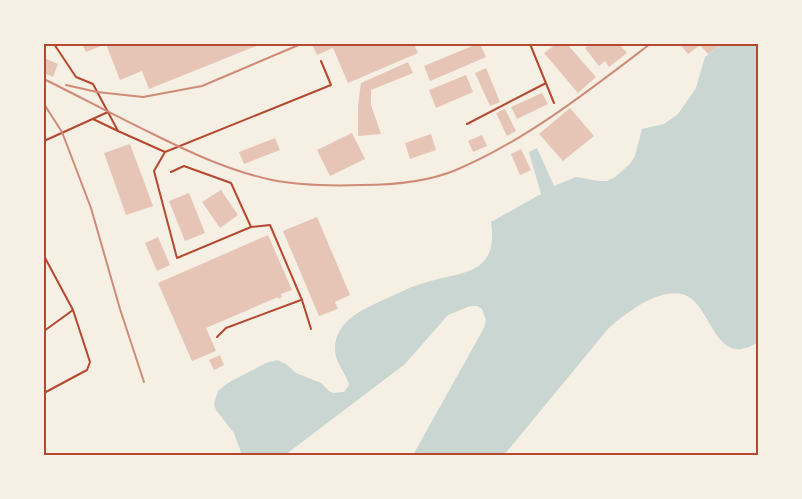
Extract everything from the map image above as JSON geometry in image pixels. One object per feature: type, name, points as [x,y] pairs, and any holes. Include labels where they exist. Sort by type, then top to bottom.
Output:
[{"type":"lane","points":[[54,44],[76,77],[93,84],[118,131]]},
{"type":"lane","points":[[531,44],[554,103]]},
{"type":"lane","points":[[311,329],[302,300],[270,225],[251,226],[177,258],[154,171],[165,152],[331,85],[321,61]]},
{"type":"lane","points":[[467,124],[546,83]]},
{"type":"lane","points":[[44,141],[108,112]]},
{"type":"lane","points":[[92,119],[165,152]]},
{"type":"lane","points":[[171,172],[184,166],[231,183],[251,226]]},
{"type":"lane","points":[[44,256],[73,310],[90,362],[87,370],[44,393]]},
{"type":"lane","points":[[216,337],[226,328],[302,300]]},
{"type":"lane","points":[[44,331],[73,310]]},
{"type":"shaded area","points":[[721,44],[758,44],[758,342],[745,348],[734,349],[718,337],[692,299],[682,294],[671,293],[659,296],[624,315],[607,330],[504,455],[413,455],[484,328],[486,320],[482,309],[470,306],[448,315],[405,364],[285,455],[242,455],[234,433],[216,410],[214,404],[218,391],[228,383],[266,363],[277,360],[296,373],[321,383],[333,393],[344,392],[349,385],[335,351],[336,340],[346,323],[362,310],[407,289],[464,273],[483,262],[489,253],[492,240],[491,222],[541,194],[529,152],[537,148],[554,186],[576,177],[607,181],[615,177],[630,164],[635,156],[642,129],[664,124],[678,114],[696,88],[705,57]]},
{"type":"building","points":[[82,44],[106,44],[86,52]]},
{"type":"building","points":[[106,44],[261,44],[149,89],[142,71],[120,80]]},
{"type":"building","points":[[312,44],[414,44],[418,53],[348,83],[333,48],[317,55]]},
{"type":"building","points":[[480,44],[486,57],[430,81],[424,66]]},
{"type":"building","points":[[556,44],[567,44],[596,77],[578,93],[544,53]]},
{"type":"building","points":[[590,44],[619,44],[627,53],[609,67],[605,61],[599,66],[585,48]]},
{"type":"building","points":[[680,44],[721,44],[708,54],[700,45],[688,54]]},
{"type":"building","points":[[44,58],[58,64],[53,77],[44,73]]},
{"type":"building","points":[[408,62],[413,73],[371,90],[371,105],[381,134],[358,136],[361,83]]},
{"type":"building","points":[[486,68],[500,102],[490,106],[475,73]]},
{"type":"building","points":[[466,75],[473,92],[436,108],[429,90]]},
{"type":"building","points":[[542,93],[548,104],[517,119],[511,107]]},
{"type":"building","points":[[570,108],[594,136],[563,161],[539,134]]},
{"type":"building","points":[[505,109],[516,131],[507,136],[496,113]]},
{"type":"building","points":[[352,133],[365,159],[330,176],[317,150]]},
{"type":"building","points":[[431,134],[436,150],[410,159],[405,143]]},
{"type":"building","points":[[482,135],[487,146],[473,152],[468,141]]},
{"type":"building","points":[[275,138],[280,150],[244,164],[239,152]]},
{"type":"building","points":[[130,144],[153,206],[126,215],[104,153]]},
{"type":"building","points":[[521,149],[531,170],[520,175],[511,154]]},
{"type":"building","points":[[221,190],[238,215],[220,228],[202,202]]},
{"type":"building","points":[[189,193],[205,233],[185,241],[169,201]]},
{"type":"building","points":[[317,217],[350,295],[335,302],[338,309],[319,316],[283,231]]},
{"type":"building","points":[[268,235],[292,290],[281,294],[282,297],[278,299],[278,297],[206,328],[216,351],[192,361],[158,283]]},
{"type":"building","points":[[158,237],[170,265],[157,271],[145,243]]},
{"type":"building","points":[[220,355],[224,365],[214,370],[209,360]]},
{"type":"railway","points":[[66,85],[97,92],[143,97],[202,86],[301,44]]},
{"type":"railway","points":[[44,79],[182,148],[241,172],[272,180],[306,184],[386,184],[433,177],[482,158],[557,113],[650,44]]},
{"type":"railway","points":[[44,104],[62,132],[91,208],[144,382]]}]
